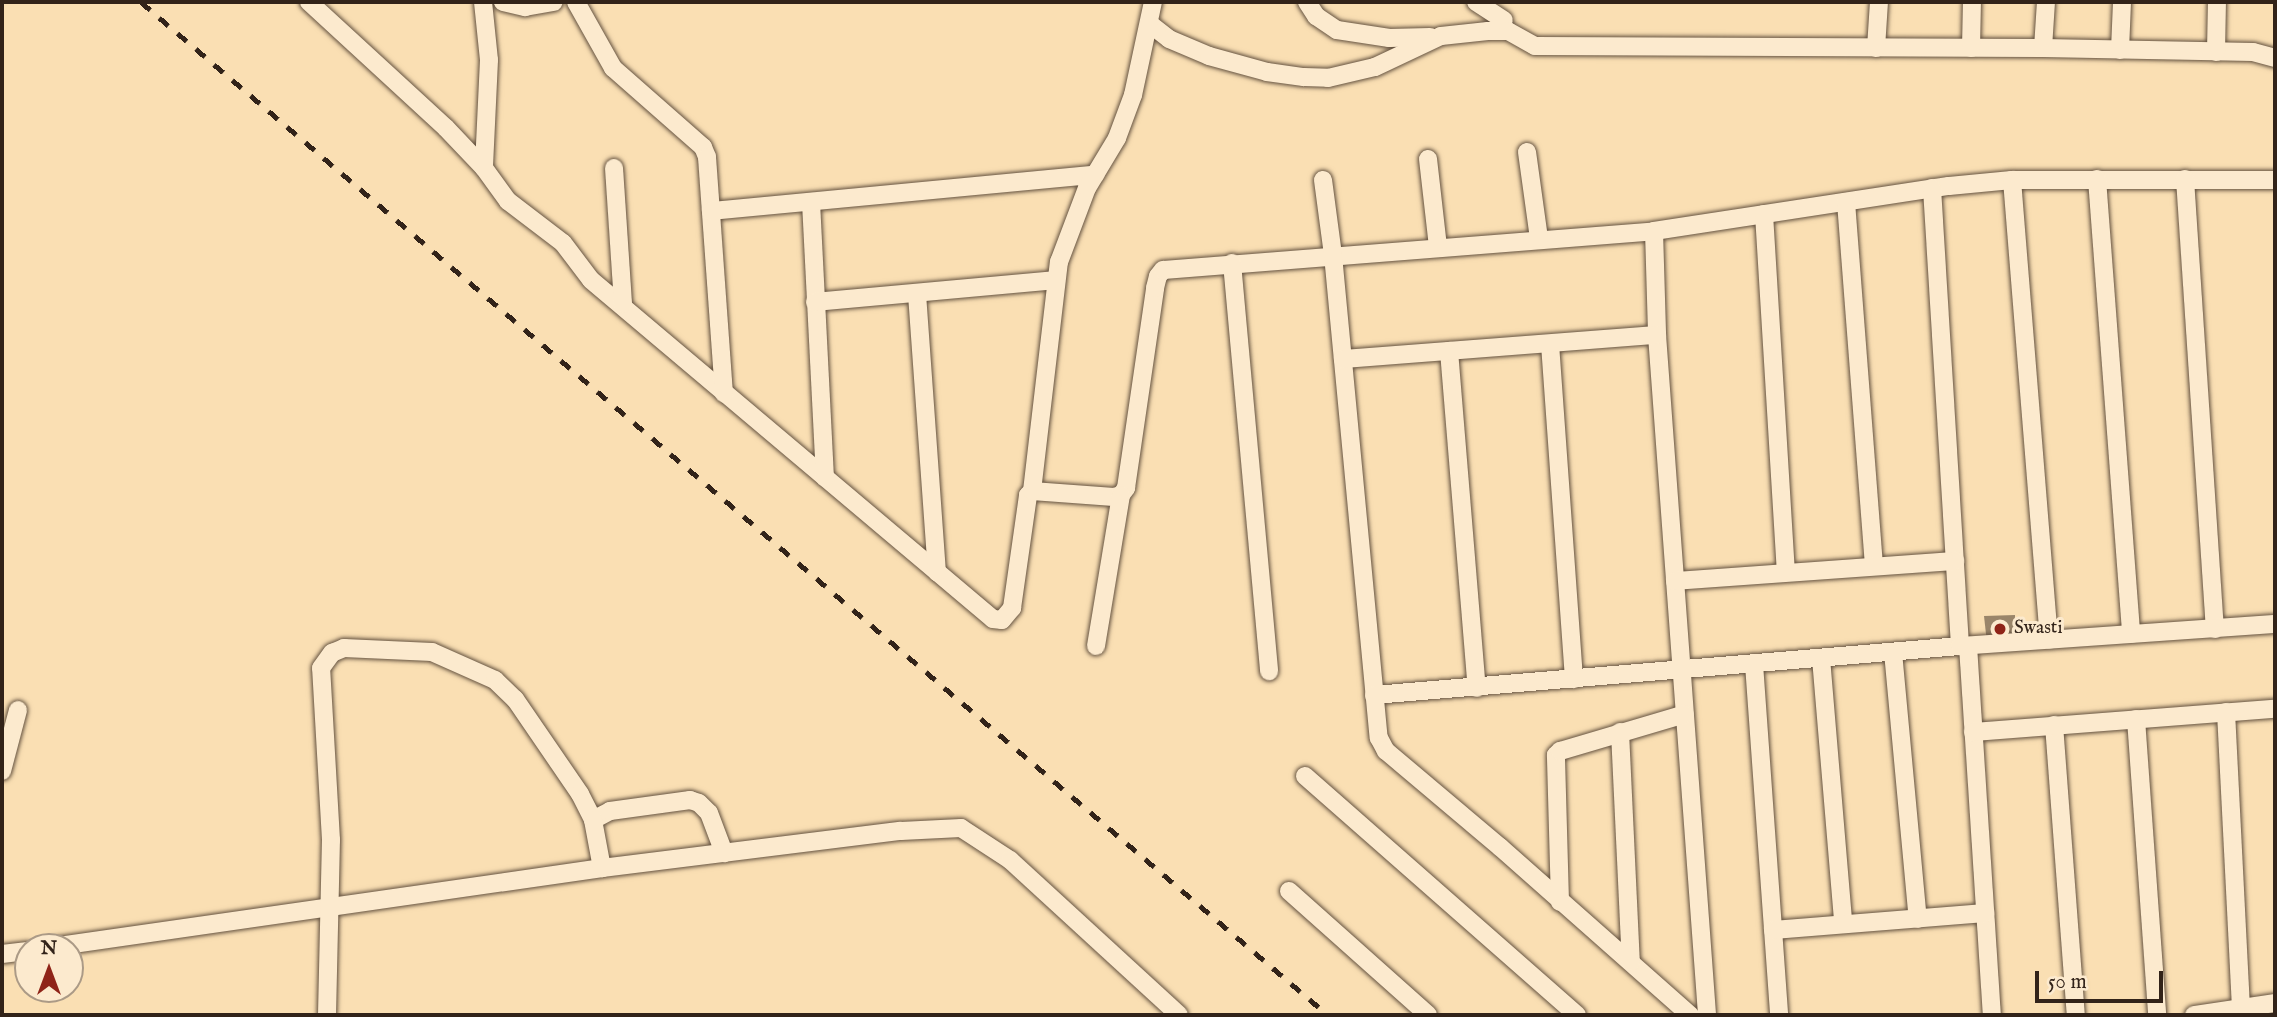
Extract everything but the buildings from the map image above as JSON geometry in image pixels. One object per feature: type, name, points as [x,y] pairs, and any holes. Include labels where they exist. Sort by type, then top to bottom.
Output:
[{"type":"street","points":[[309,2],[446,128],[484,169],[508,201],[563,243],[591,280],[623,304],[993,620],[1008,617],[1012,608],[1028,495],[1032,491],[1056,280],[1073,220],[1117,138],[1133,95],[1153,2]]},
{"type":"street","points":[[483,2],[489,60],[484,169]]},
{"type":"street","points":[[503,2],[525,7],[554,2]]},
{"type":"street","points":[[576,2],[614,68],[703,147],[711,211],[724,393]]},
{"type":"street","points":[[1307,2],[1324,23],[1346,33],[1389,38],[1441,36],[1506,26]]},
{"type":"street","points":[[1476,2],[1535,46],[2043,48],[2253,52],[2275,58]]},
{"type":"street","points":[[1499,2],[1506,26]]},
{"type":"street","points":[[1876,48],[1879,2]]},
{"type":"street","points":[[1971,48],[1972,2]]},
{"type":"street","points":[[2043,48],[2046,2]]},
{"type":"street","points":[[2120,50],[2122,2]]},
{"type":"street","points":[[2216,51],[2217,2]]},
{"type":"street","points":[[1150,24],[1169,39],[1209,56],[1267,72],[1328,78],[1375,66],[1441,36]]},
{"type":"street","points":[[1527,152],[1539,239]]},
{"type":"street","points":[[1428,159],[1438,247]]},
{"type":"street","points":[[614,168],[623,304]]},
{"type":"street","points":[[711,211],[1095,175]]},
{"type":"street","points":[[2097,179],[2131,634]]},
{"type":"street","points":[[2185,179],[2215,629]]},
{"type":"street","points":[[1323,180],[1333,255],[1375,718],[1386,751],[1690,1015]]},
{"type":"street","points":[[1096,646],[1121,495],[1126,488],[1158,276],[1163,270],[1654,231],[1932,188],[2012,180],[2275,180]]},
{"type":"street","points":[[2012,180],[2049,640]]},
{"type":"street","points":[[1932,188],[1955,561],[1973,732],[1992,1015]]},
{"type":"street","points":[[811,202],[825,478]]},
{"type":"street","points":[[1846,202],[1874,565]]},
{"type":"street","points":[[1764,214],[1786,572]]},
{"type":"street","points":[[1654,231],[1657,335],[1707,1015]]},
{"type":"street","points":[[1232,263],[1269,671]]},
{"type":"street","points":[[815,302],[1056,280]]},
{"type":"street","points":[[917,294],[937,572]]},
{"type":"street","points":[[1343,359],[1657,335]]},
{"type":"street","points":[[1550,344],[1574,679]]},
{"type":"street","points":[[1450,351],[1477,688]]},
{"type":"street","points":[[1032,491],[1114,497],[1121,495]]},
{"type":"street","points":[[1675,581],[1955,561]]},
{"type":"street","points":[[1374,695],[1964,646],[2275,624]]},
{"type":"street","points":[[327,1015],[331,840],[321,668],[332,653],[344,648],[432,652],[495,680],[515,699],[580,794],[593,820],[602,868]]},
{"type":"street","points":[[1893,652],[1918,919]]},
{"type":"street","points":[[1821,658],[1843,922]]},
{"type":"street","points":[[1754,664],[1779,1015]]},
{"type":"street","points":[[1973,732],[2275,709]]},
{"type":"street","points":[[2,771],[18,710]]},
{"type":"street","points":[[2226,712],[2241,1008]]},
{"type":"street","points":[[1560,902],[1556,755],[1560,751],[1685,714]]},
{"type":"street","points":[[2136,719],[2157,1015]]},
{"type":"street","points":[[2054,725],[2076,1015]]},
{"type":"street","points":[[1620,732],[1631,962]]},
{"type":"street","points":[[1305,776],[1577,1015]]},
{"type":"street","points":[[593,820],[610,811],[690,800],[699,803],[709,813],[724,853]]},
{"type":"street","points":[[84,942],[602,868],[901,831],[961,828],[1010,860],[1179,1015]]},
{"type":"street","points":[[1289,891],[1428,1015]]},
{"type":"street","points":[[1773,930],[1843,922],[1985,913]]},
{"type":"street","points":[[2194,1015],[2275,1003]]},
{"type":"railway","points":[[141,2],[1328,1015]]},
{"type":"place","name":"Swasti","points":[[2000,629]]}]
